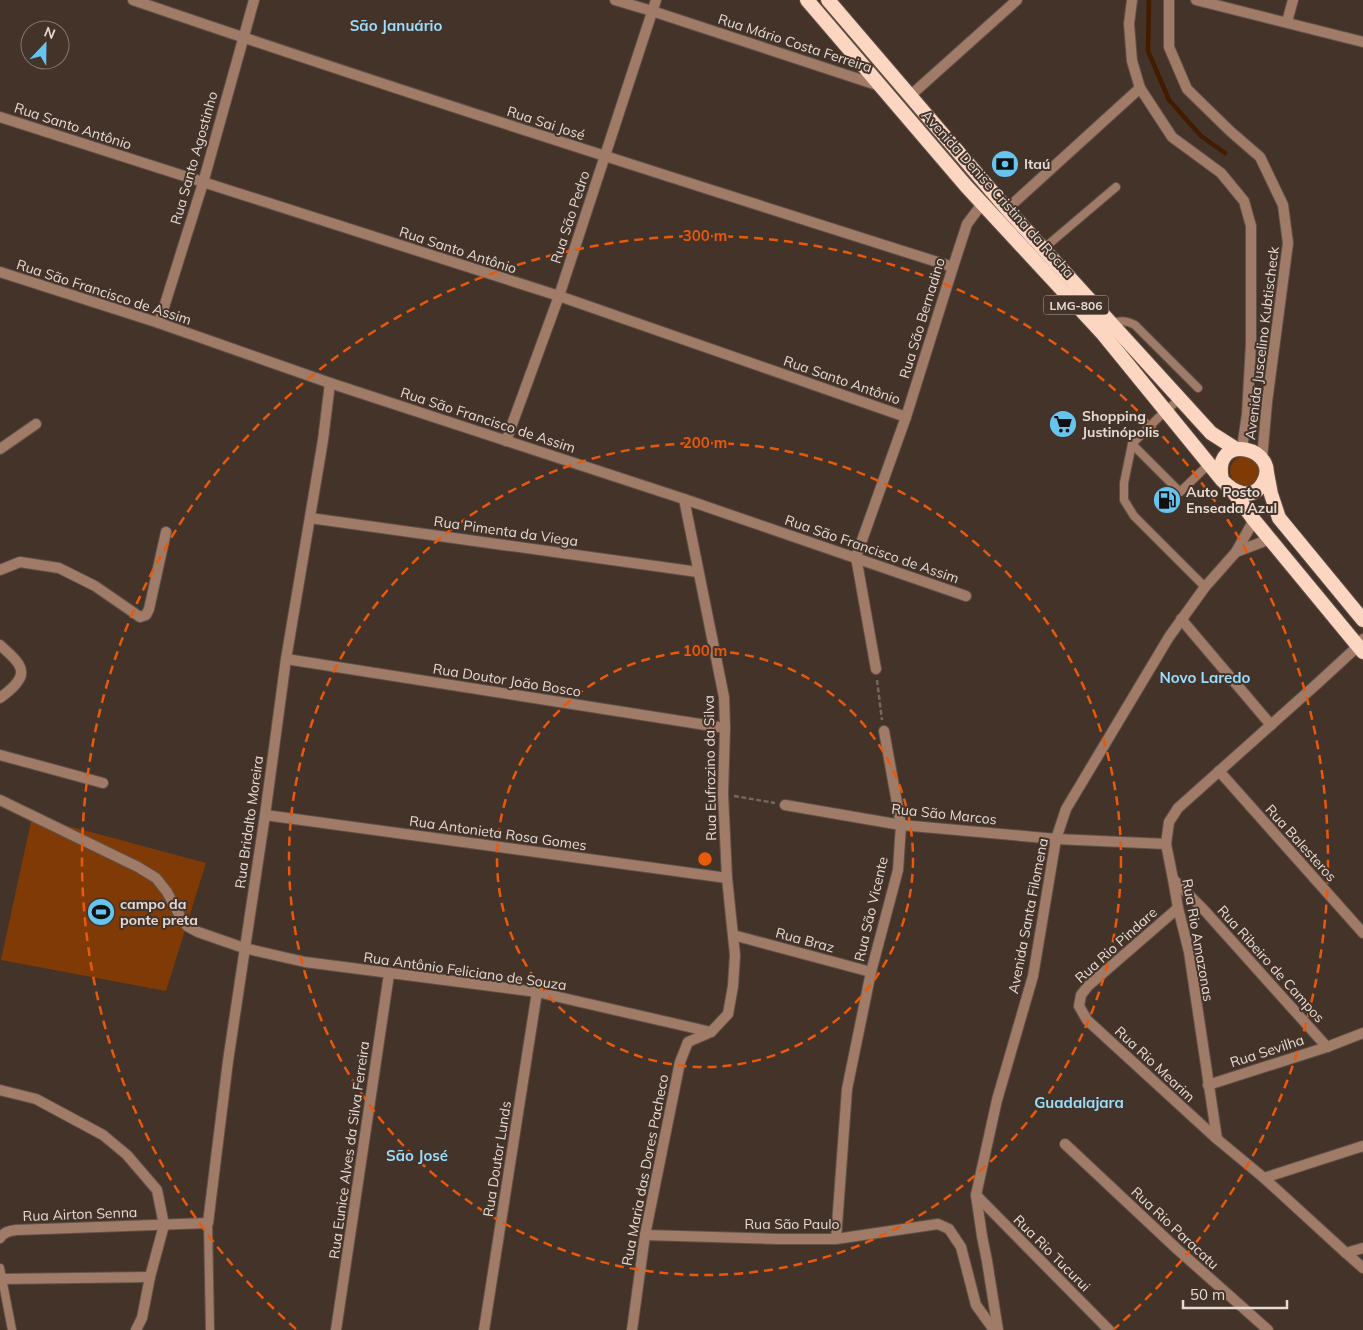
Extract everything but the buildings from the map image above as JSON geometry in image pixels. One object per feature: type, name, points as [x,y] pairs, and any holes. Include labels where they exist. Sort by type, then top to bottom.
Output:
[{"type":"highway","name":"Avenida Denise Cristina da Rocha","points":[[807,0],[982,204],[1102,334],[1222,480]]},
{"type":"highway","name":"Avenida Denise Cristina da Rocha","points":[[828,0],[1007,209],[1211,434],[1239,449]]},
{"type":"highway","name":"LMG-806","points":[[1239,449],[1257,453],[1264,464]]},
{"type":"highway","points":[[1222,480],[1220,472],[1224,458],[1229,453],[1239,449]]},
{"type":"highway","points":[[1232,490],[1246,494],[1259,488],[1264,482],[1266,475],[1264,464]]},
{"type":"highway","points":[[1264,464],[1279,518],[1363,620]]},
{"type":"highway","name":"LMG-806","points":[[1222,480],[1361,646]]},
{"type":"street","name":"Rua Sai José","points":[[133,0],[243,38],[952,267]]},
{"type":"street","name":"Rua Santo Agostinho","points":[[158,323],[203,183],[254,0]]},
{"type":"street","name":"Rua Mário Costa Ferreira","points":[[615,0],[880,86]]},
{"type":"street","name":"Rua São Pedro","points":[[506,441],[559,296],[656,0]]},
{"type":"street","points":[[910,95],[1017,0]]},
{"type":"street","name":"Avenida Juscelino Kubtischeck","points":[[1132,0],[1129,24],[1132,62],[1140,88],[1172,137],[1221,173],[1244,201],[1251,226],[1251,344],[1247,414],[1239,449]]},
{"type":"street","name":"Avenida Juscelino Kubtischeck","points":[[1169,0],[1169,47],[1187,89],[1260,157],[1283,205],[1288,243],[1267,402],[1264,464]]},
{"type":"street","points":[[1196,0],[1363,42]]},
{"type":"street","points":[[1287,22],[1293,0]]},
{"type":"street","points":[[1007,209],[1140,88]]},
{"type":"street","name":"Rua Santo Antônio","points":[[0,117],[559,296],[906,417]]},
{"type":"street","name":"Rua São Bernadino","points":[[856,557],[906,417],[967,224],[982,204]]},
{"type":"street","name":"Rua São Francisco de Assim","points":[[0,272],[684,499],[966,596]]},
{"type":"street","name":"Rua Bridalto Moreira","points":[[208,1223],[244,948],[265,815],[286,659],[324,440],[330,383]]},
{"type":"street","points":[[0,449],[36,424]]},
{"type":"street","name":"Rua Eufrozino da Silva","points":[[684,499],[724,697],[725,728],[722,794],[727,878],[735,955],[728,1014],[711,1032]]},
{"type":"street","name":"Rua Pimenta da Viega","points":[[310,518],[698,572]]},
{"type":"street","name":"Avenida Santa Filomena","points":[[998,1330],[976,1195],[997,1100],[1033,976],[1056,839],[1066,809],[1169,637],[1205,587],[1236,552],[1254,520]]},
{"type":"street","points":[[0,570],[20,562],[59,568],[94,586],[140,617],[146,615],[149,609],[166,532]]},
{"type":"street","name":"Avenida Santa Filomena","points":[[1236,552],[1270,539]]},
{"type":"street","points":[[856,557],[876,669]]},
{"type":"street","points":[[1181,620],[1271,725]]},
{"type":"street","points":[[0,645],[19,664],[22,673],[19,681],[0,698]]},
{"type":"street","name":"Rua Rio Amazonas","points":[[1217,1139],[1189,952],[1178,908],[1166,844],[1169,822],[1178,808],[1218,771],[1361,646]]},
{"type":"street","name":"Rua Doutor João Bosco","points":[[286,659],[725,728]]},
{"type":"street","name":"Rua São Vicente","points":[[836,1239],[847,1089],[871,972],[898,870],[901,825],[884,731]]},
{"type":"street","points":[[0,755],[103,783]]},
{"type":"street","name":"Rua Balesteros","points":[[1218,771],[1363,934]]},
{"type":"street","name":"Rua Antônio Feliciano de Souza","points":[[0,800],[138,867],[156,878],[167,892],[187,926],[198,932],[244,948],[305,962],[536,992],[711,1032]]},
{"type":"street","name":"Rua São Marcos","points":[[784,804],[901,825],[1056,839],[1166,844]]},
{"type":"street","name":"Rua Antonieta Rosa Gomes","points":[[265,815],[727,878]]},
{"type":"street","name":"Rua Ribeiro de Campos","points":[[1173,879],[1205,911],[1327,1047]]},
{"type":"street","name":"Rua Rio Pindare","points":[[1079,1006],[1081,995],[1088,986],[1178,908]]},
{"type":"street","name":"Rua Braz","points":[[733,935],[871,972]]},
{"type":"street","name":"Rua Eunice Alves da Silva Ferreira","points":[[336,1330],[389,974]]},
{"type":"street","name":"Rua Doutor Lunds","points":[[484,1330],[536,992]]},
{"type":"street","name":"Rua Rio Mearim","points":[[1079,1006],[1087,1020],[1217,1139]]},
{"type":"street","name":"Rua Maria das Dores Pacheco","points":[[632,1330],[645,1235],[680,1062],[688,1042],[711,1032]]},
{"type":"street","name":"Rua Sevilha","points":[[1208,1085],[1327,1047],[1363,1033]]},
{"type":"street","points":[[0,1090],[36,1099],[103,1135],[127,1155],[157,1190],[164,1224],[150,1277],[142,1318],[136,1330]]},
{"type":"street","points":[[1217,1139],[1264,1178],[1363,1268]]},
{"type":"street","name":"Rua Rio Paracatu","points":[[1065,1144],[1177,1249],[1268,1330]]},
{"type":"street","points":[[1264,1178],[1363,1146]]},
{"type":"street","name":"Rua Rio Tucurui","points":[[976,1195],[1109,1330]]},
{"type":"street","points":[[164,1224],[208,1223]]},
{"type":"street","name":"Rua Airton Senna","points":[[0,1238],[7,1232],[16,1230],[164,1224]]},
{"type":"street","name":"Rua São Paulo","points":[[645,1235],[836,1239],[938,1224],[948,1229],[961,1247],[976,1305],[994,1330]]},
{"type":"street","points":[[1346,1253],[1363,1248]]},
{"type":"street","points":[[2,1279],[150,1277]]},
{"type":"lane","points":[[1043,249],[1116,187]]},
{"type":"lane","points":[[1111,323],[1128,321],[1135,325],[1198,388]]},
{"type":"lane","points":[[1180,400],[1165,411],[1132,444],[1124,483],[1124,500],[1134,516],[1205,587]]},
{"type":"lane","points":[[1132,444],[1180,492],[1209,464]]},
{"type":"lane","points":[[208,1223],[210,1330]]},
{"type":"lane","points":[[0,1268],[12,1330]]},
{"type":"path","points":[[876,669],[884,731]]},
{"type":"path","points":[[722,794],[784,804]]},
{"type":"shaded area","points":[[1245,456],[1256,460],[1260,471],[1256,482],[1245,486],[1234,482],[1230,471],[1234,460]]},
{"type":"shaded area","name":"campo da ponte preta","points":[[32,817],[206,863],[166,991],[1,960]]},
{"type":"waterway","points":[[1149,0],[1148,51],[1169,100],[1201,136],[1225,153]]},
{"type":"place","name":"Itaú","points":[[1005,164]]},
{"type":"place","name":"Shopping Justinópolis","points":[[1063,424]]},
{"type":"place","name":"Auto Posto Enseada Azul","points":[[1167,500]]},
{"type":"place","name":"campo da ponte preta","points":[[101,912]]},
{"type":"district","name":"São Januário","points":[[396,25]]},
{"type":"district","name":"Novo Laredo","points":[[1205,677]]},
{"type":"district","name":"Guadalajara","points":[[1079,1102]]},
{"type":"district","name":"São José","points":[[417,1155]]}]
